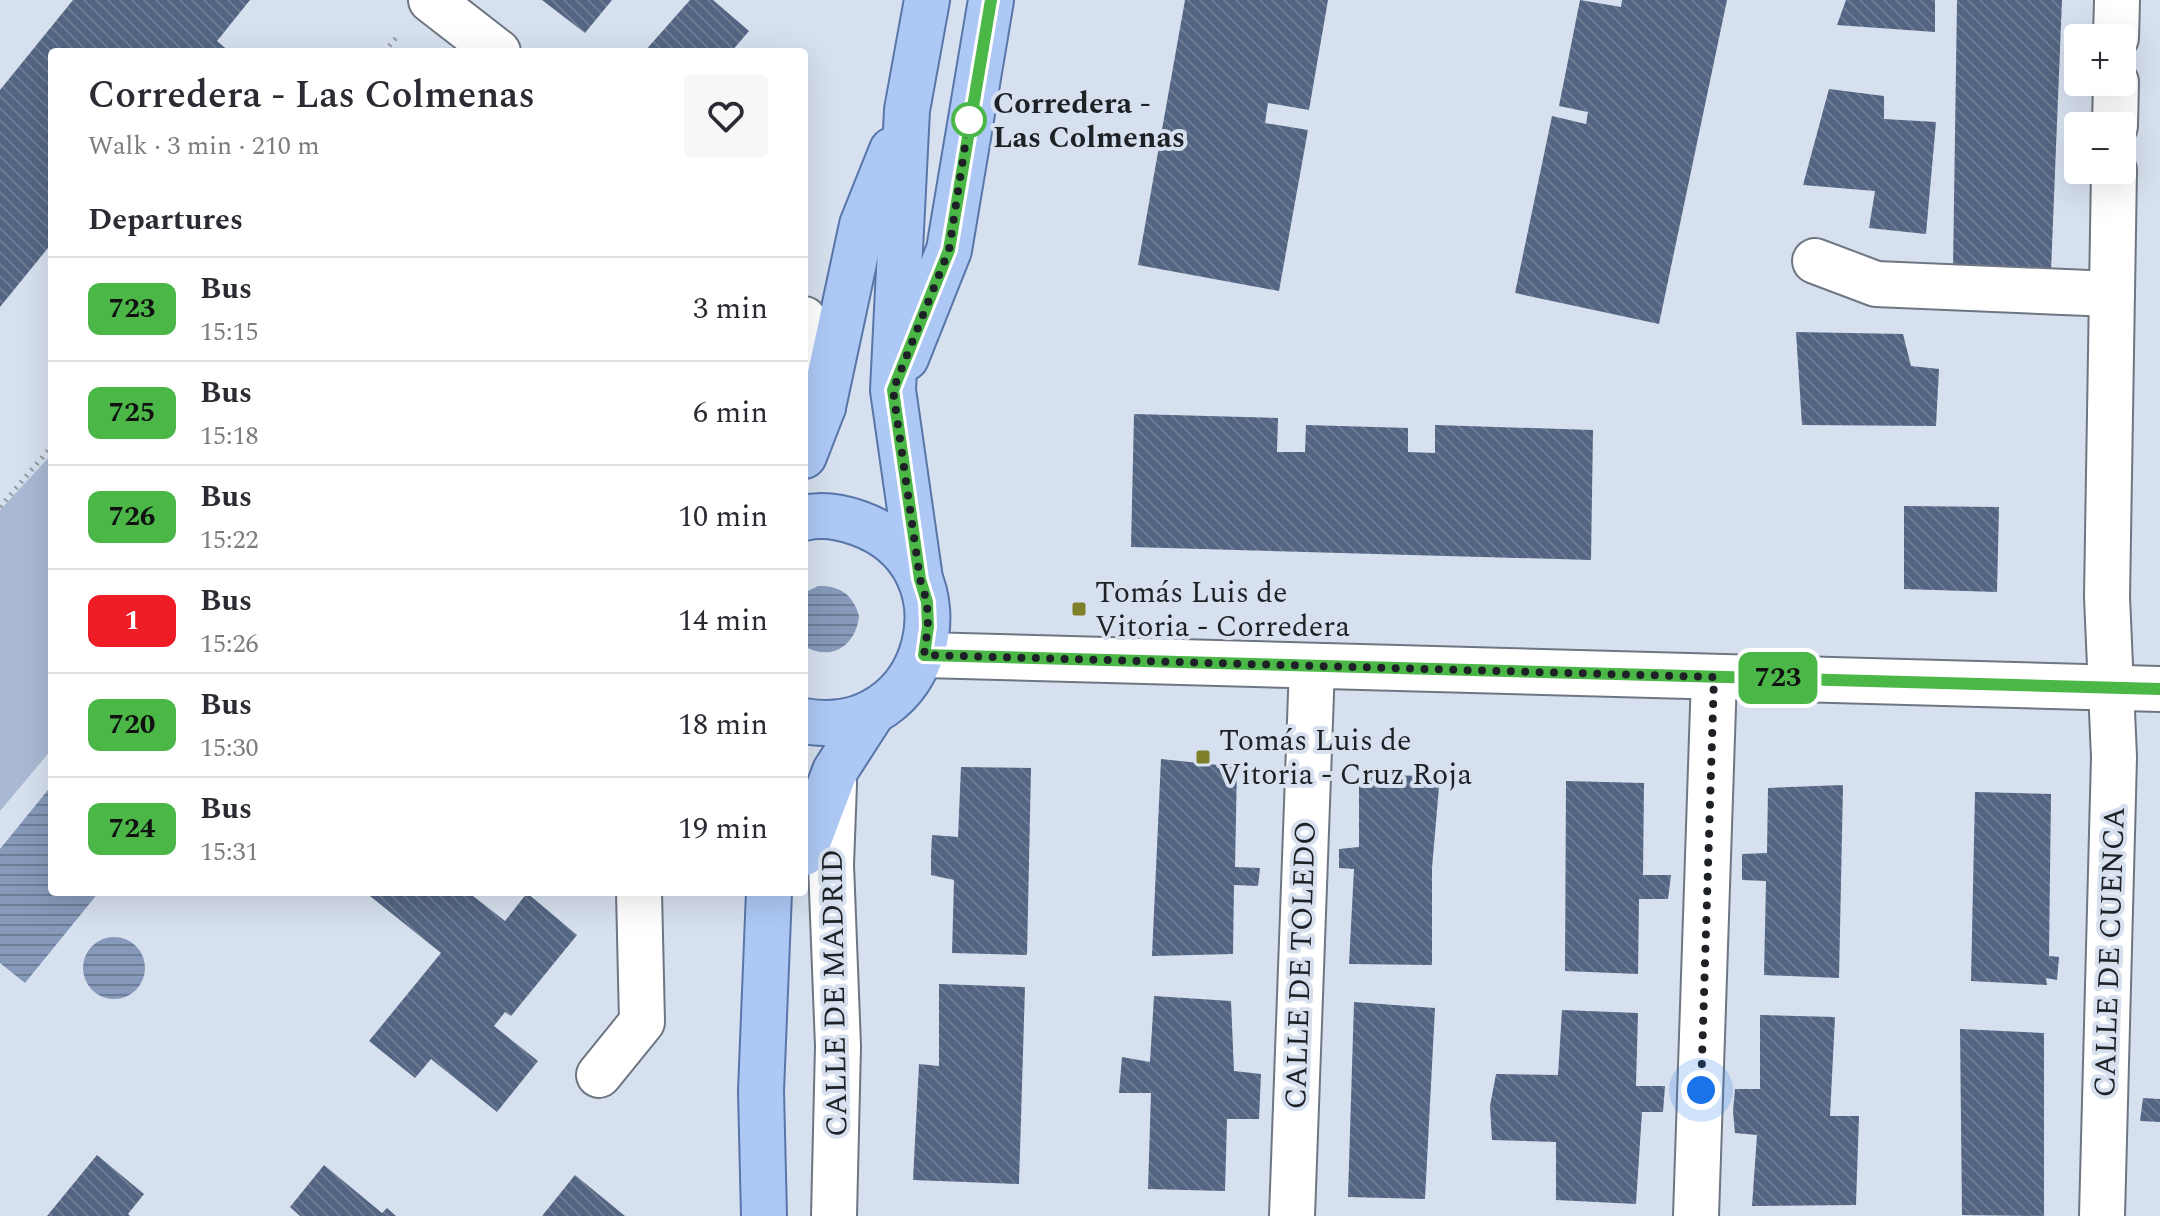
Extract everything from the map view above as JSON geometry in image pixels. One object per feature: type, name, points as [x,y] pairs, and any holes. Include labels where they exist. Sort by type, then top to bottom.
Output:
[{"type":"main road","points":[[808,721],[847,722],[873,712],[895,697],[924,655],[928,627],[927,602],[920,579],[893,390],[907,110],[927,0]]},
{"type":"main road","points":[[893,390],[949,250],[991,0]]},
{"type":"main road","points":[[808,446],[823,407],[862,225],[907,110]]},
{"type":"main road","points":[[808,518],[842,518],[875,529],[901,550],[920,579]]},
{"type":"main road","name":"CALLE DE MADRID","points":[[808,842],[835,771],[873,712]]},
{"type":"main road","name":"CALLE DE MADRID","points":[[764,1216],[761,1091],[769,896]]},
{"type":"main road","name":"CALLE DE MADRID","points":[[769,937],[786,896]]},
{"type":"street","points":[[431,0],[493,48]]},
{"type":"street","points":[[2116,24],[2117,0]]},
{"type":"street","name":"CALLE DE CUENCA","points":[[2102,1216],[2114,757],[2107,597],[2114,184]]},
{"type":"street","points":[[1815,261],[1876,284],[2112,294]]},
{"type":"street","points":[[808,338],[823,407]]},
{"type":"street","points":[[924,655],[2160,689]]},
{"type":"street","name":"CALLE DE TOLEDO","points":[[1292,1216],[1312,666]]},
{"type":"street","points":[[1696,1216],[1714,677]]},
{"type":"street","name":"CALLE DE MADRID","points":[[834,1216],[838,1046],[831,865],[835,771]]},
{"type":"street","points":[[599,1075],[642,1022],[639,896]]},
{"type":"path","points":[[0,507],[48,451]]},
{"type":"shaded area","points":[[48,458],[48,754],[0,811],[0,510]]},
{"type":"shaded area","points":[[818,586],[833,587],[853,602],[859,616],[857,627],[853,636],[840,648],[824,652],[808,648],[808,591]]},
{"type":"shaded area","points":[[48,790],[48,896],[96,896],[25,983],[0,963],[0,849]]},
{"type":"shaded area","points":[[114,937],[126,939],[136,946],[143,956],[143,980],[136,990],[126,997],[114,999],[102,997],[92,990],[85,980],[83,968],[85,956],[92,946],[102,939]]},
{"type":"building","points":[[73,0],[250,0],[217,41],[225,48],[48,48],[48,248],[0,307],[0,90]]},
{"type":"building","points":[[542,0],[612,0],[585,33]]},
{"type":"building","points":[[690,0],[713,0],[749,31],[734,48],[648,48]]},
{"type":"building","points":[[1185,0],[1328,0],[1309,110],[1268,103],[1265,123],[1308,130],[1279,291],[1138,265]]},
{"type":"building","points":[[1580,0],[1621,7],[1622,0],[1727,0],[1659,324],[1515,293],[1552,116],[1586,124],[1588,112],[1559,106]]},
{"type":"building","points":[[1846,0],[1935,0],[1935,32],[1837,25]]},
{"type":"building","points":[[1957,0],[2062,0],[2051,271],[1953,269]]},
{"type":"building","points":[[1829,89],[1884,96],[1884,119],[1936,122],[1926,234],[1869,228],[1875,191],[1803,185]]},
{"type":"building","points":[[1796,332],[1903,334],[1911,366],[1939,369],[1936,426],[1802,425]]},
{"type":"building","points":[[1134,414],[1278,418],[1277,452],[1305,452],[1306,425],[1408,428],[1408,452],[1435,453],[1435,425],[1593,430],[1591,560],[1131,547]]},
{"type":"building","points":[[1904,506],[1999,507],[1997,592],[1904,589]]},
{"type":"building","points":[[1161,759],[1237,767],[1235,867],[1260,868],[1258,886],[1234,885],[1233,954],[1152,956]]},
{"type":"building","points":[[961,767],[1031,768],[1027,955],[952,953],[954,880],[931,875],[932,835],[958,837]]},
{"type":"building","points":[[1359,775],[1440,776],[1432,868],[1432,965],[1349,964],[1354,869],[1339,868],[1339,849],[1359,847]]},
{"type":"building","points":[[1566,781],[1644,783],[1643,875],[1671,875],[1668,899],[1639,899],[1638,974],[1565,971]]},
{"type":"building","points":[[1843,785],[1839,978],[1764,975],[1766,881],[1742,880],[1742,854],[1767,853],[1768,788]]},
{"type":"building","points":[[1975,792],[2051,794],[2049,956],[2059,957],[2057,980],[2046,978],[2047,985],[1971,981]]},
{"type":"building","points":[[370,896],[473,896],[505,921],[525,896],[531,896],[577,935],[511,1016],[505,1012],[494,1026],[538,1061],[497,1112],[431,1059],[415,1078],[369,1041],[441,953]]},
{"type":"building","points":[[939,984],[1025,987],[1019,1184],[913,1180],[919,1064],[939,1066]]},
{"type":"building","points":[[1154,996],[1231,1001],[1234,1071],[1261,1074],[1259,1119],[1227,1119],[1225,1191],[1148,1189],[1151,1093],[1119,1093],[1122,1057],[1150,1062]]},
{"type":"building","points":[[1354,1002],[1435,1008],[1425,1199],[1348,1197]]},
{"type":"building","points":[[1562,1010],[1638,1013],[1636,1086],[1665,1086],[1663,1112],[1642,1112],[1636,1204],[1556,1200],[1556,1142],[1492,1140],[1490,1106],[1496,1074],[1558,1075]]},
{"type":"building","points":[[1760,1015],[1835,1017],[1830,1116],[1859,1116],[1856,1205],[1752,1206],[1757,1135],[1735,1133],[1733,1111],[1735,1089],[1760,1089]]},
{"type":"building","points":[[1960,1029],[2044,1033],[2044,1216],[1962,1215]]},
{"type":"building","points":[[2143,1098],[2160,1099],[2160,1122],[2140,1121]]},
{"type":"building","points":[[97,1155],[144,1194],[128,1214],[130,1216],[47,1216]]},
{"type":"building","points":[[324,1165],[382,1213],[387,1208],[396,1216],[300,1216],[290,1207]]},
{"type":"building","points":[[575,1175],[625,1216],[542,1216]]},
{"type":"bus line","name":"723","points":[[991,0],[949,250],[893,390],[920,579],[927,602],[928,627],[924,655],[2160,689]]},
{"type":"place","name":"Corredera - Las Colmenas","points":[[969,120]]},
{"type":"place","name":"Tomás Luis de Vitoria - Corredera","points":[[1079,609]]},
{"type":"place","name":"Tomás Luis de Vitoria - Cruz Roja","points":[[1203,757]]},
{"type":"route","points":[[969,120],[949,250],[893,390],[920,579],[927,602],[928,627],[924,655],[1714,677],[1701,1090]]}]
